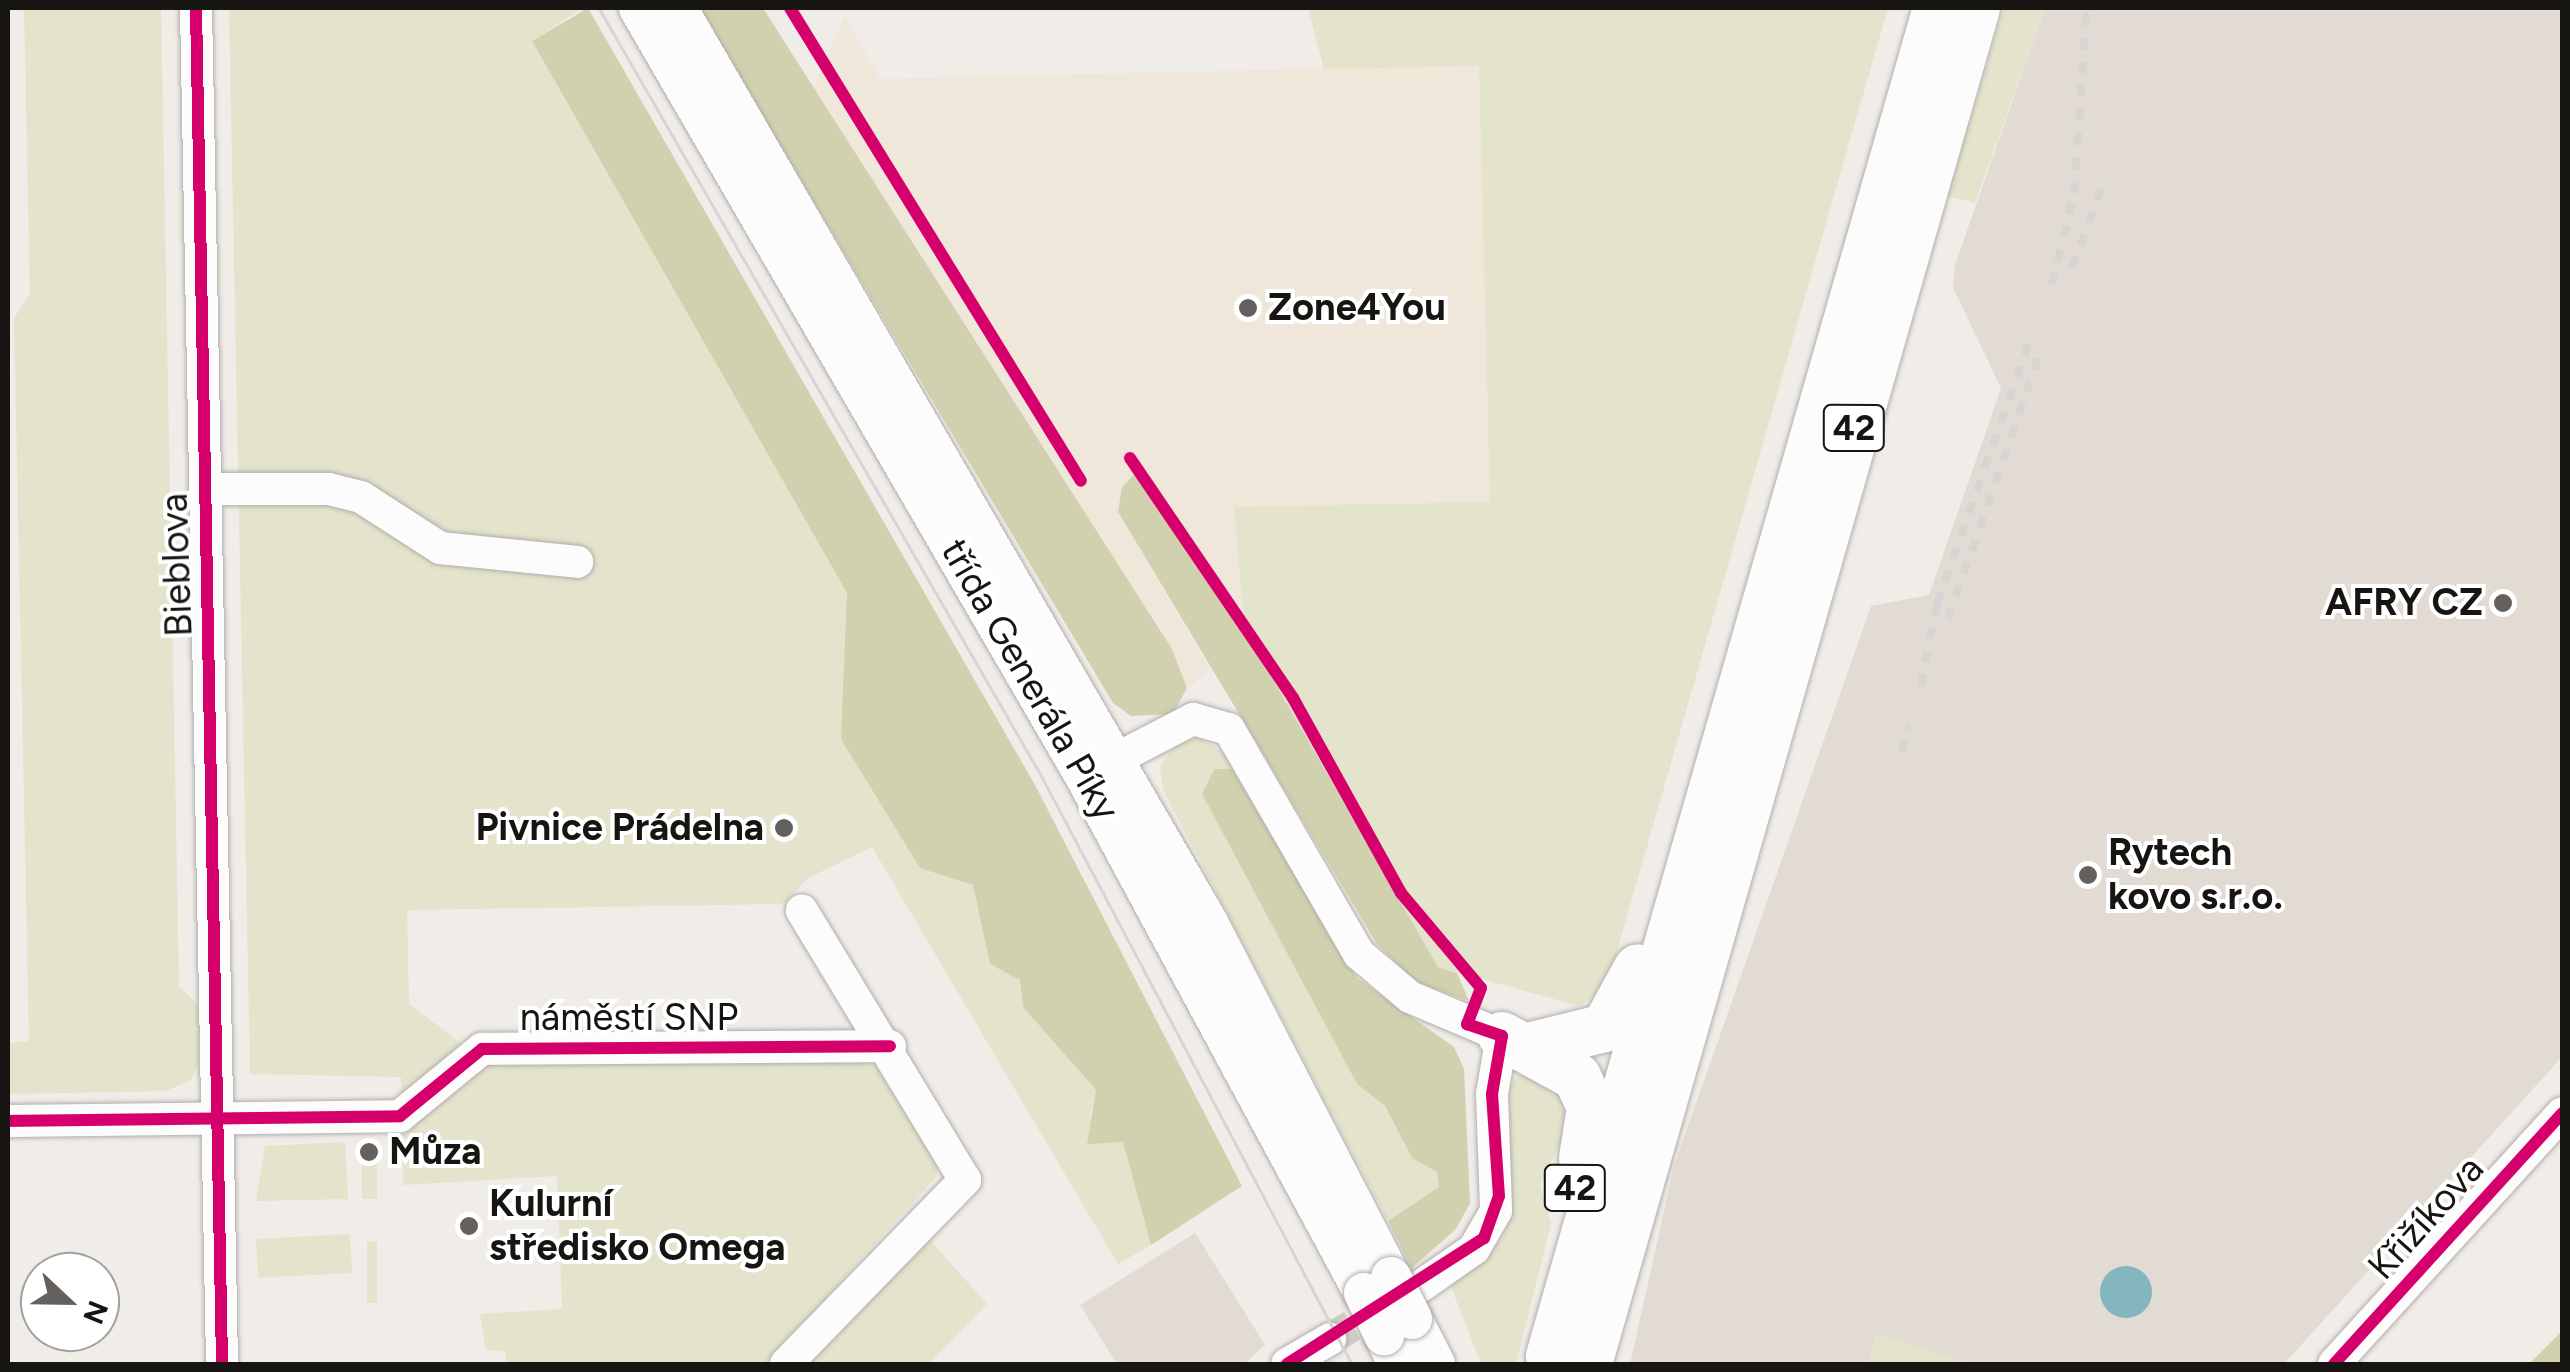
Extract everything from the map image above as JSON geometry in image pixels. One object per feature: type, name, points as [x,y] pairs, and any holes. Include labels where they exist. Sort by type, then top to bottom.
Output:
[{"type":"highway","name":"42","points":[[1562,1362],[1710,794],[1937,8]]},
{"type":"highway","name":"42","points":[[1562,1362],[1976,8]]},
{"type":"highway","name":"42","points":[[1517,1041],[1590,1038],[1617,1014],[1662,890],[1710,794]]},
{"type":"highway","name":"42","points":[[1517,1041],[1568,1068],[1591,1108],[1560,1241],[1562,1362]]},
{"type":"main road","name":"třída Generála Píky","points":[[639,8],[1099,768]]},
{"type":"main road","name":"třída Generála Píky","points":[[677,8],[1099,768],[1379,1318],[1435,1364]]},
{"type":"street","name":"Bieblova","points":[[196,8],[216,1121]]},
{"type":"street","name":"Bieblova","points":[[205,490],[330,489],[361,497],[440,548],[577,562]]},
{"type":"street","points":[[1099,768],[1193,720],[1229,729],[1359,954],[1410,997],[1517,1041],[1492,1094],[1496,1211],[1474,1249],[1379,1318],[1287,1364]]},
{"type":"street","points":[[786,1364],[964,1180],[890,1046],[802,911]]},
{"type":"street","name":"náměstí SNP","points":[[8,1122],[400,1116],[482,1049],[890,1046]]},
{"type":"street","name":"Křižíkova","points":[[2334,1364],[2562,1113]]},
{"type":"street","points":[[216,1121],[222,1364]]},
{"type":"shaded area","points":[[2045,8],[2562,8],[2562,1057],[2284,1364],[1630,1364],[1674,1166],[1871,606],[1929,595],[2001,388],[1953,288],[1955,265]]},
{"type":"shaded area","points":[[845,16],[880,79],[1479,65],[1490,503],[1235,507],[1243,612],[1234,618],[1135,474],[1118,512],[1210,670],[1187,688],[1172,649],[814,87]]},
{"type":"shaded area","points":[[1195,1233],[1265,1345],[1244,1364],[1117,1364],[1080,1305]]},
{"type":"green space","points":[[24,8],[161,8],[179,986],[200,1007],[199,1063],[191,1080],[166,1091],[8,1094],[8,1043],[29,1041],[14,318],[30,294]]},
{"type":"green space","points":[[229,8],[583,8],[532,41],[847,593],[847,624],[929,864],[973,885],[990,964],[1021,980],[1023,1007],[1096,1090],[1090,1117],[1123,1142],[1151,1245],[1118,1264],[872,847],[808,878],[784,904],[407,910],[409,1004],[489,1064],[844,1059],[881,1067],[938,1147],[937,1176],[765,1364],[506,1364],[505,1351],[486,1350],[480,1314],[562,1309],[557,1176],[403,1185],[401,1077],[250,1074]]},
{"type":"green space","points":[[588,8],[1035,785],[1242,1186],[1151,1245],[1123,1142],[1087,1144],[1096,1090],[1023,1007],[1020,980],[990,964],[973,885],[920,868],[841,739],[847,593],[532,41]]},
{"type":"green space","points":[[698,8],[763,8],[1172,649],[1187,688],[1173,714],[1131,716],[1113,703]]},
{"type":"green space","points":[[1308,8],[1888,8],[1607,986],[1579,1006],[1438,967],[1234,618],[1243,611],[1234,507],[1490,502],[1479,66],[1324,69]]},
{"type":"green space","points":[[2004,8],[2045,8],[1975,203],[1948,196]]},
{"type":"green space","points":[[1135,474],[1256,650],[1438,967],[1457,973],[1469,1001],[1416,982],[1377,944],[1118,512],[1122,487]]},
{"type":"green space","points":[[1198,737],[1228,756],[1232,769],[1214,769],[1202,794],[1357,1084],[1385,1106],[1412,1158],[1437,1172],[1439,1187],[1388,1221],[1163,790],[1160,768],[1174,745]]},
{"type":"green space","points":[[1214,769],[1232,769],[1357,978],[1454,1047],[1464,1069],[1470,1203],[1456,1229],[1412,1268],[1388,1221],[1439,1187],[1437,1172],[1412,1158],[1385,1106],[1357,1084],[1202,794]]},
{"type":"green space","points":[[1545,1070],[1573,1116],[1540,1185],[1551,1223],[1516,1364],[1481,1364],[1451,1287],[1502,1239],[1510,1212],[1503,1093],[1520,1074]]},
{"type":"green space","points":[[345,1142],[348,1199],[256,1201],[265,1146]]},
{"type":"green space","points":[[362,1144],[377,1144],[377,1199],[362,1199]]},
{"type":"green space","points":[[350,1234],[352,1273],[258,1278],[256,1239]]},
{"type":"green space","points":[[929,1239],[987,1304],[929,1364],[810,1364]]},
{"type":"green space","points":[[367,1242],[377,1242],[377,1303],[367,1303]]},
{"type":"green space","points":[[2562,1331],[2562,1364],[2529,1364]]},
{"type":"green space","points":[[1877,1333],[1969,1364],[1867,1364]]},
{"type":"water","points":[[2126,1266],[2145,1273],[2152,1292],[2145,1311],[2126,1318],[2107,1311],[2100,1292],[2107,1273]]},
{"type":"tunnel","points":[[1330,1339],[1352,1326]]},
{"type":"tram line","points":[[599,8],[1042,777],[1352,1364]]},
{"type":"railway","points":[[2052,284],[2074,193],[2087,8]]},
{"type":"railway","points":[[2072,268],[2105,179]]},
{"type":"railway","points":[[1921,686],[1937,604],[2028,345]]},
{"type":"railway","points":[[1948,619],[2040,354]]},
{"type":"railway","points":[[1901,752],[1910,726]]},
{"type":"cycle path","points":[[196,8],[222,1364]]},
{"type":"cycle path","points":[[790,8],[1081,481]]},
{"type":"cycle path","points":[[1130,458],[1293,698],[1401,893],[1481,988],[1467,1024],[1502,1036],[1492,1094],[1499,1196],[1484,1238],[1287,1364]]},
{"type":"cycle path","points":[[8,1121],[400,1116],[482,1049],[890,1046]]},
{"type":"cycle path","points":[[2334,1364],[2562,1113]]},
{"type":"place","name":"Zone4You","points":[[1248,308]]},
{"type":"place","name":"AFRY CZ","points":[[2503,603]]},
{"type":"place","name":"Pivnice Prádelna","points":[[784,828]]},
{"type":"place","name":"Rytech kovo s.r.o.","points":[[2088,875]]},
{"type":"place","name":"Můza","points":[[369,1152]]},
{"type":"place","name":"Kulurní středisko Omega","points":[[469,1226]]}]
